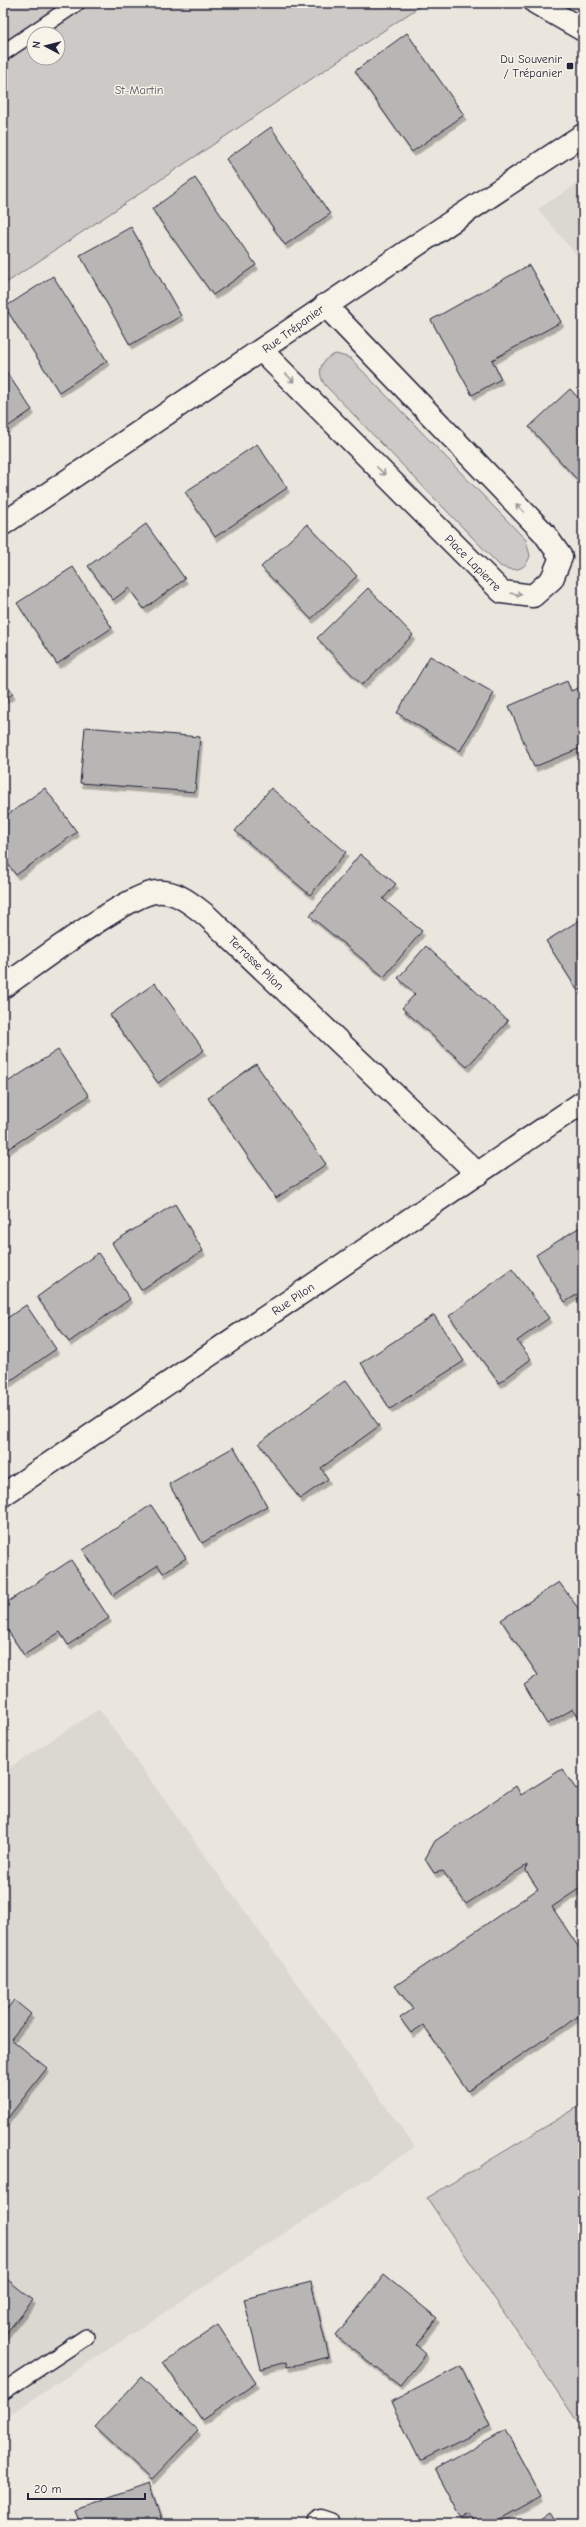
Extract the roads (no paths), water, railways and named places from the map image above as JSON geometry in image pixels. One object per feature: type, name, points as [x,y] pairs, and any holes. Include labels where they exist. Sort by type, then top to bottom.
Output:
[{"type":"street","points":[[536,3],[583,30]]},
{"type":"street","name":"Rue Trépanier","points":[[3,524],[262,351],[325,305],[583,135]]},
{"type":"street","name":"Place Lapierre","points":[[262,351],[502,592],[533,596],[552,579],[561,558],[544,533],[325,305]]},
{"type":"street","name":"Terrasse Pilon","points":[[3,987],[112,913],[144,895],[156,892],[181,896],[212,921],[478,1174]]},
{"type":"street","name":"Rue Pilon","points":[[3,1495],[583,1102]]},
{"type":"lane","points":[[3,53],[77,3]]},
{"type":"lane","points":[[3,2392],[86,2337]]},
{"type":"place","name":"Du Souvenir / Trépanier","points":[[570,66]]},
{"type":"park label","name":"St-Martin","points":[[139,90]]}]
